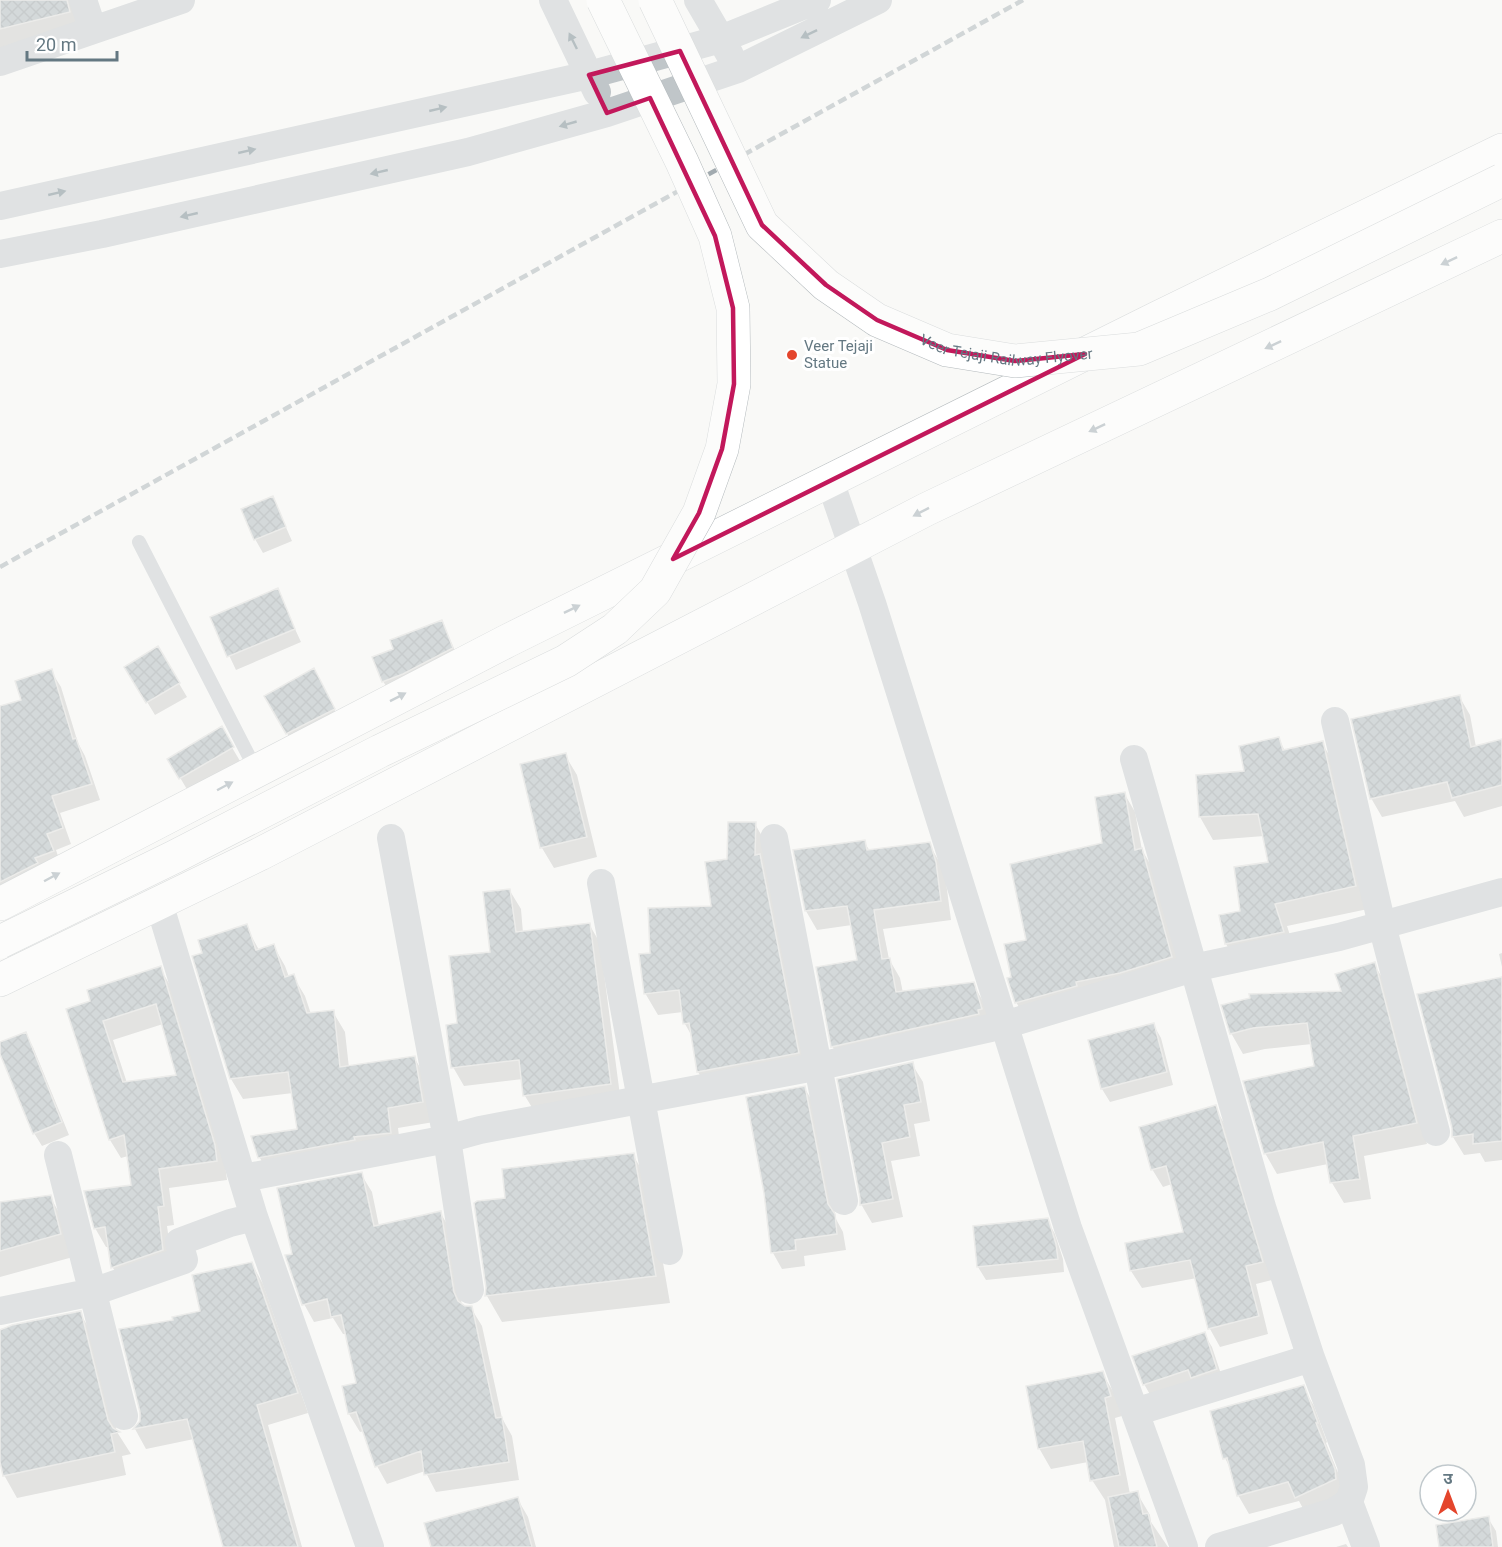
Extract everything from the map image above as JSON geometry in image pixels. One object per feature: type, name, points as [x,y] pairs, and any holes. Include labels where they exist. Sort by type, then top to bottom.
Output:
[{"type":"main road","points":[[0,942],[174,857],[380,751],[566,661],[615,628],[655,591],[699,513],[722,449],[734,384],[733,308],[715,236],[682,162],[603,0]]},
{"type":"main road","name":"Veer Tejaji Railway Flyover","points":[[655,0],[762,225],[826,285],[877,320],[947,350],[1015,361],[1139,349],[1270,294],[1502,180]]},
{"type":"main road","points":[[0,904],[507,641],[1502,150]]},
{"type":"main road","points":[[0,980],[260,854],[927,509],[1502,236]]},
{"type":"street","points":[[83,0],[93,30]]},
{"type":"street","points":[[0,62],[181,0]]},
{"type":"street","points":[[553,0],[607,113]]},
{"type":"street","points":[[698,0],[738,69]]},
{"type":"street","points":[[0,206],[589,75],[722,39],[817,0]]},
{"type":"street","points":[[0,254],[102,234],[468,152],[607,113],[738,69],[878,0]]},
{"type":"street","points":[[830,481],[854,548],[1068,1228],[1184,1547]]},
{"type":"street","points":[[1335,722],[1382,925],[1436,1132]]},
{"type":"street","points":[[1134,759],[1262,1207],[1311,1358],[1351,1465],[1354,1487],[1349,1502],[1334,1512],[1220,1547]]},
{"type":"street","points":[[391,838],[447,1139],[470,1290]]},
{"type":"street","points":[[774,838],[844,1200]]},
{"type":"street","points":[[600,883],[669,1251]]},
{"type":"street","points":[[243,1178],[447,1139],[480,1130],[640,1102],[819,1066],[1004,1025],[1194,968],[1340,937],[1502,892]]},
{"type":"street","points":[[159,903],[254,1217],[370,1547]]},
{"type":"street","points":[[58,1155],[124,1416]]},
{"type":"street","points":[[0,1311],[93,1292],[184,1260],[179,1242],[230,1223],[254,1217]]},
{"type":"street","points":[[1135,1412],[1311,1358]]},
{"type":"street","points":[[1349,1502],[1366,1547]]},
{"type":"lane","points":[[139,542],[256,770]]},
{"type":"highlighted area","points":[[680,51],[762,225],[826,285],[877,320],[947,350],[1015,361],[1085,354],[673,559],[699,513],[722,449],[734,384],[733,308],[715,236],[650,98],[607,113],[589,75]]},
{"type":"building","points":[[0,0],[67,0],[70,12],[0,29]]},
{"type":"building","points":[[273,496],[286,527],[254,540],[241,509]]},
{"type":"building","points":[[278,588],[295,629],[227,657],[210,617]]},
{"type":"building","points":[[442,620],[453,648],[403,674],[382,682],[372,657],[393,649],[390,640]]},
{"type":"building","points":[[158,646],[180,683],[146,703],[124,667]]},
{"type":"building","points":[[314,668],[335,709],[286,734],[264,696]]},
{"type":"building","points":[[52,669],[73,739],[76,738],[92,784],[52,796],[63,828],[47,834],[54,851],[35,858],[38,863],[0,882],[0,706],[21,700],[15,681]]},
{"type":"building","points":[[1460,695],[1471,747],[1502,739],[1502,785],[1452,798],[1447,782],[1370,799],[1351,719]]},
{"type":"building","points":[[222,726],[234,747],[179,779],[167,759]]},
{"type":"building","points":[[1279,737],[1283,750],[1323,741],[1356,886],[1275,904],[1284,932],[1225,944],[1219,915],[1240,911],[1234,867],[1268,862],[1258,814],[1199,817],[1196,775],[1244,771],[1239,746]]},
{"type":"building","points":[[566,753],[587,837],[540,848],[520,764]]},
{"type":"building","points":[[1125,792],[1135,850],[1142,848],[1172,957],[1120,973],[1076,982],[1077,986],[1015,1003],[1007,978],[1011,977],[1004,944],[1026,940],[1010,864],[1102,843],[1095,797]]},
{"type":"building","points":[[728,822],[756,822],[755,855],[760,854],[799,1053],[697,1072],[689,1023],[683,1024],[679,990],[644,994],[639,954],[650,953],[648,908],[711,906],[705,862],[727,859]]},
{"type":"building","points":[[865,840],[867,850],[930,842],[936,862],[941,901],[874,910],[882,959],[890,958],[896,992],[974,982],[982,1009],[978,1010],[979,1014],[831,1047],[816,967],[857,960],[847,906],[805,911],[793,850]]},
{"type":"building","points":[[510,889],[516,932],[590,923],[611,1084],[523,1096],[519,1060],[451,1068],[446,1025],[457,1023],[449,956],[490,952],[483,892]]},
{"type":"building","points":[[247,924],[256,950],[274,944],[285,977],[294,974],[307,1013],[334,1010],[340,1067],[415,1056],[423,1102],[388,1108],[391,1133],[354,1137],[355,1140],[258,1158],[251,1136],[297,1129],[288,1072],[230,1079],[192,956],[202,953],[198,940]]},
{"type":"building","points":[[1375,962],[1417,1123],[1353,1136],[1360,1179],[1330,1183],[1323,1142],[1264,1154],[1243,1081],[1314,1066],[1307,1023],[1253,1028],[1230,1034],[1221,1005],[1250,998],[1249,994],[1341,991],[1335,974]]},
{"type":"building","points":[[161,966],[215,1145],[217,1161],[159,1169],[164,1206],[158,1207],[163,1250],[111,1268],[105,1227],[94,1229],[84,1191],[131,1185],[124,1135],[109,1140],[66,1009],[90,1001],[87,990]],"holes":[[[156,1004],[176,1075],[123,1082],[103,1021]]]},
{"type":"building","points":[[1502,977],[1502,1141],[1473,1144],[1473,1134],[1452,1137],[1452,1128],[1417,994]]},
{"type":"building","points":[[1154,1023],[1167,1072],[1101,1089],[1088,1040]]},
{"type":"building","points":[[26,1032],[62,1122],[33,1134],[0,1054],[0,1042]]},
{"type":"building","points":[[913,1062],[921,1102],[904,1105],[910,1137],[882,1143],[893,1199],[860,1205],[837,1079]]},
{"type":"building","points":[[805,1086],[828,1204],[835,1214],[837,1234],[795,1240],[796,1250],[771,1253],[764,1193],[746,1097]]},
{"type":"building","points":[[1216,1105],[1263,1262],[1246,1266],[1259,1316],[1208,1329],[1190,1260],[1130,1271],[1125,1243],[1183,1232],[1166,1166],[1151,1170],[1139,1127]]},
{"type":"building","points":[[634,1153],[656,1276],[485,1296],[486,1288],[474,1203],[505,1198],[502,1169]]},
{"type":"building","points":[[362,1172],[374,1226],[441,1211],[454,1292],[458,1301],[465,1306],[472,1306],[496,1418],[502,1417],[509,1462],[424,1475],[421,1451],[375,1467],[356,1412],[348,1414],[342,1386],[356,1383],[341,1315],[331,1317],[327,1299],[302,1305],[285,1255],[292,1254],[277,1188]]},
{"type":"building","points":[[51,1195],[61,1234],[0,1251],[0,1202]]},
{"type":"building","points":[[1048,1218],[1058,1259],[977,1267],[973,1226]]},
{"type":"building","points":[[252,1262],[298,1393],[257,1405],[298,1547],[223,1547],[187,1419],[133,1429],[140,1421],[140,1412],[119,1329],[173,1320],[172,1317],[200,1311],[192,1275]]},
{"type":"building","points":[[81,1311],[108,1420],[113,1428],[120,1432],[111,1434],[115,1452],[3,1476],[0,1462],[0,1330],[12,1325]]},
{"type":"building","points":[[1205,1332],[1217,1369],[1191,1378],[1188,1370],[1143,1385],[1132,1356]]},
{"type":"building","points":[[1103,1371],[1111,1396],[1105,1398],[1120,1475],[1090,1481],[1083,1441],[1038,1449],[1026,1386]]},
{"type":"building","points":[[1304,1385],[1318,1423],[1316,1423],[1335,1469],[1336,1479],[1295,1498],[1288,1482],[1237,1496],[1227,1458],[1223,1459],[1210,1411]]},
{"type":"building","points":[[1138,1491],[1143,1514],[1148,1513],[1157,1547],[1119,1547],[1108,1497]]},
{"type":"building","points":[[518,1497],[532,1547],[431,1547],[424,1523]]},
{"type":"building","points":[[1489,1516],[1493,1547],[1439,1547],[1436,1525],[1478,1523],[1478,1518]]},
{"type":"railway","points":[[0,567],[1023,0]]},
{"type":"place","name":"Veer Tejaji Statue","points":[[792,355]]}]
